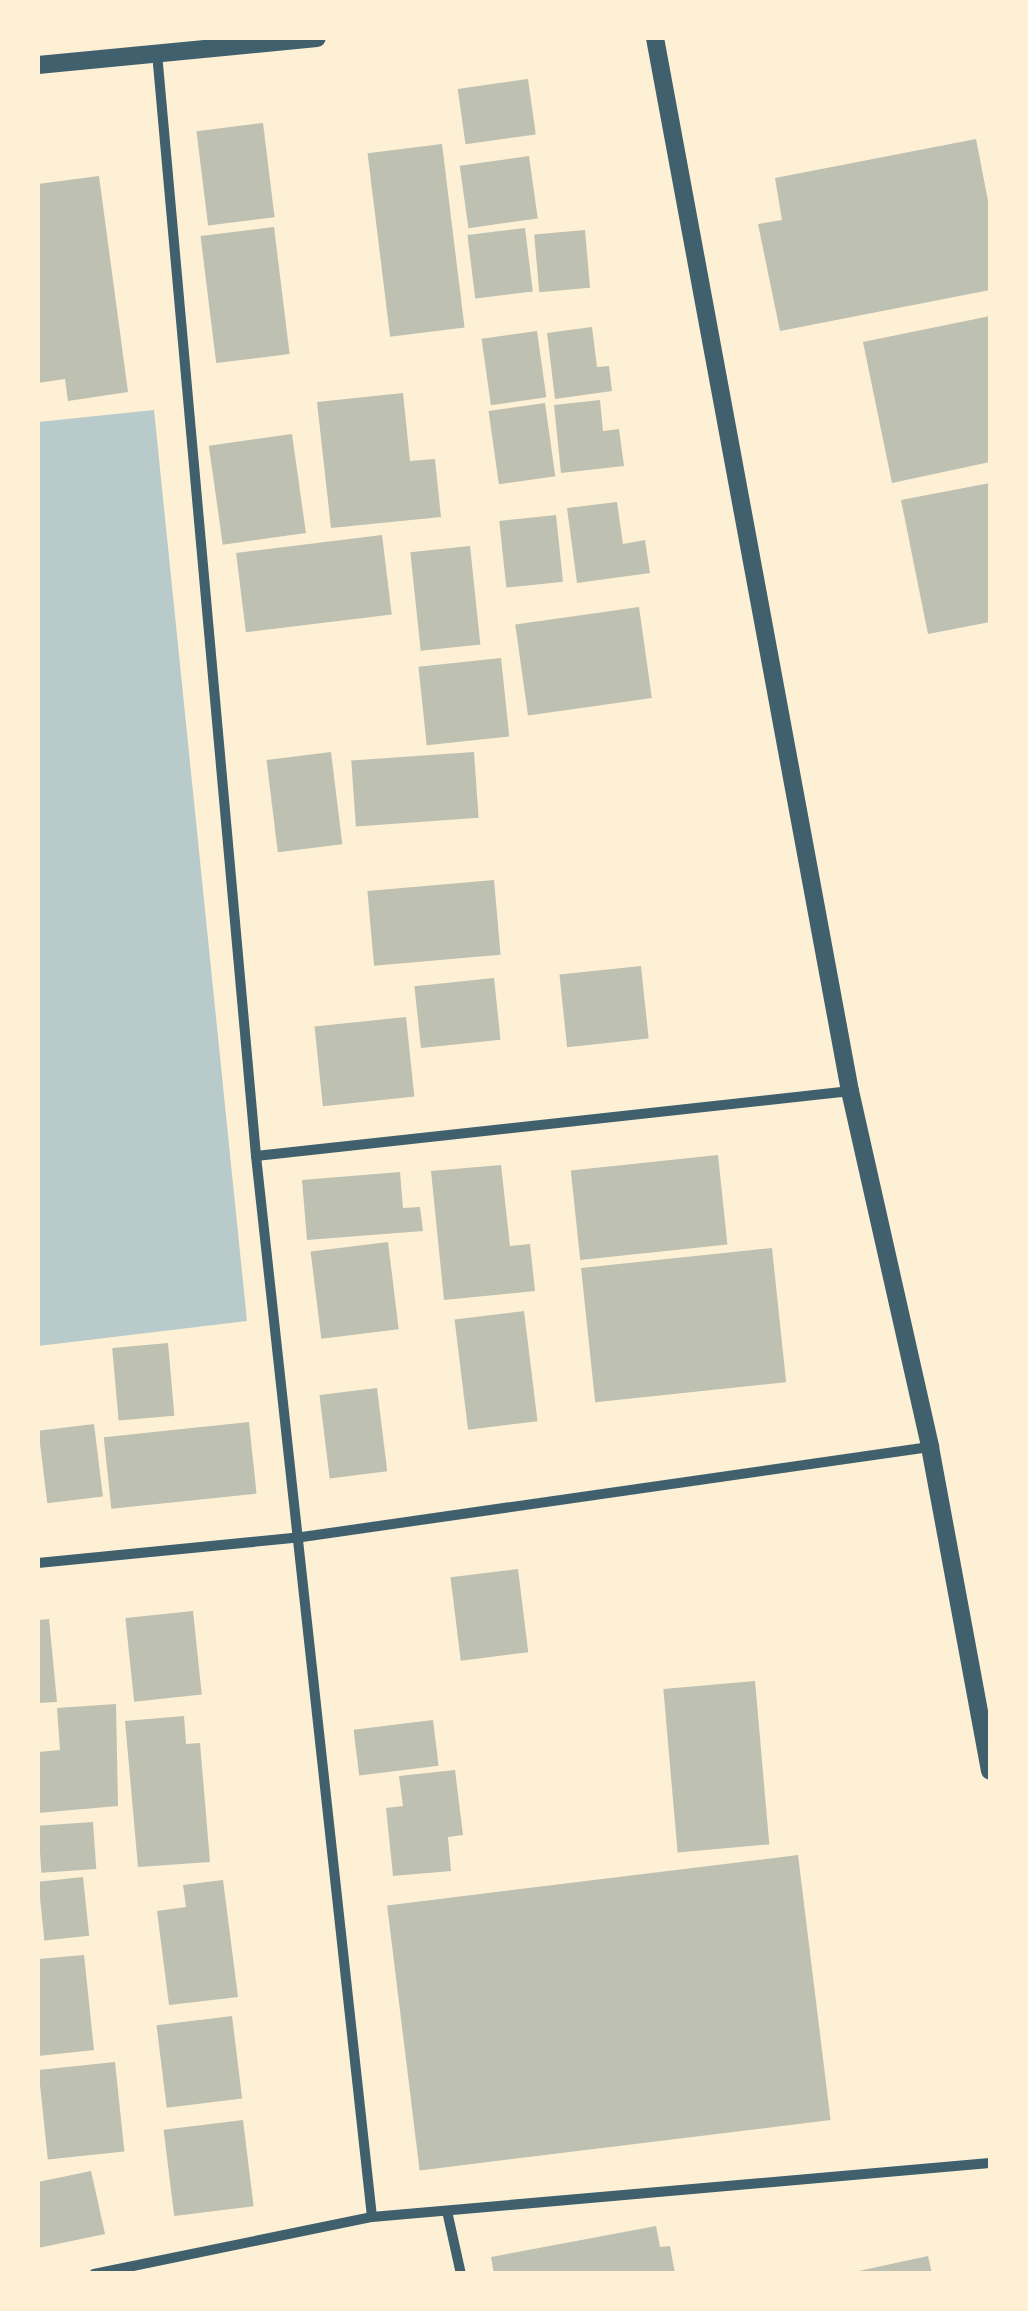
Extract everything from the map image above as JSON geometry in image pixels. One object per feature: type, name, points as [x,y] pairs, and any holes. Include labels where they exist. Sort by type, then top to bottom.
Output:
[{"type":"street","points":[[38,65],[317,38]]},
{"type":"street","points":[[656,38],[850,1091],[982,1677],[990,1770]]},
{"type":"street","points":[[158,52],[256,1156],[372,2217]]},
{"type":"street","points":[[256,1156],[850,1091]]},
{"type":"street","points":[[38,1563],[295,1538],[930,1447]]},
{"type":"street","points":[[94,2274],[372,2217],[990,2163]]},
{"type":"street","points":[[447,2211],[461,2274]]},
{"type":"shaded area","points":[[154,410],[247,1321],[38,1346],[38,422]]},
{"type":"building","points":[[528,79],[536,134],[465,144],[458,89]]},
{"type":"building","points":[[263,123],[275,217],[208,225],[196,131]]},
{"type":"building","points":[[976,139],[990,211],[990,290],[780,331],[758,224],[782,220],[775,178]]},
{"type":"building","points":[[442,144],[465,328],[390,337],[368,153]]},
{"type":"building","points":[[529,156],[538,218],[468,228],[460,166]]},
{"type":"building","points":[[99,176],[128,392],[68,401],[65,379],[38,383],[38,184]]},
{"type":"building","points":[[274,227],[290,354],[216,363],[201,236]]},
{"type":"building","points":[[525,228],[533,292],[475,299],[467,235]]},
{"type":"building","points":[[585,230],[590,288],[539,292],[534,234]]},
{"type":"building","points":[[990,316],[990,462],[892,483],[863,342]]},
{"type":"building","points":[[592,327],[597,367],[609,366],[612,391],[555,399],[547,333]]},
{"type":"building","points":[[537,331],[546,397],[491,405],[482,339]]},
{"type":"building","points":[[403,393],[410,461],[435,459],[441,517],[331,528],[317,402]]},
{"type":"building","points":[[600,400],[603,431],[619,429],[624,466],[561,473],[554,405]]},
{"type":"building","points":[[545,403],[555,476],[499,484],[489,411]]},
{"type":"building","points":[[292,434],[306,533],[223,545],[209,446]]},
{"type":"building","points":[[990,483],[990,622],[928,634],[901,500]]},
{"type":"building","points":[[617,502],[623,544],[645,540],[650,573],[577,583],[567,508]]},
{"type":"building","points":[[556,515],[563,582],[506,588],[499,521]]},
{"type":"building","points":[[382,535],[392,614],[246,632],[236,553]]},
{"type":"building","points":[[470,546],[480,644],[421,651],[410,552]]},
{"type":"building","points":[[639,607],[652,698],[528,716],[515,624]]},
{"type":"building","points":[[501,658],[509,737],[427,745],[418,667]]},
{"type":"building","points":[[331,752],[342,844],[278,852],[266,760]]},
{"type":"building","points":[[474,752],[479,818],[356,826],[351,761]]},
{"type":"building","points":[[494,880],[501,955],[374,966],[367,891]]},
{"type":"building","points":[[641,966],[649,1039],[567,1047],[559,975]]},
{"type":"building","points":[[494,978],[500,1040],[421,1048],[414,986]]},
{"type":"building","points":[[406,1017],[414,1097],[323,1106],[315,1027]]},
{"type":"building","points":[[718,1155],[727,1245],[580,1260],[571,1170]]},
{"type":"building","points":[[501,1165],[510,1246],[530,1244],[535,1291],[444,1300],[431,1171]]},
{"type":"building","points":[[400,1172],[403,1208],[420,1207],[423,1231],[307,1240],[302,1180]]},
{"type":"building","points":[[388,1242],[399,1329],[321,1339],[311,1252]]},
{"type":"building","points":[[772,1248],[786,1382],[595,1402],[581,1268]]},
{"type":"building","points":[[524,1311],[538,1421],[468,1430],[455,1320]]},
{"type":"building","points":[[168,1343],[174,1416],[119,1421],[112,1348]]},
{"type":"building","points":[[377,1388],[387,1471],[330,1478],[319,1395]]},
{"type":"building","points":[[249,1422],[257,1494],[111,1509],[104,1437]]},
{"type":"building","points":[[94,1424],[103,1496],[47,1503],[38,1431]]},
{"type":"building","points":[[518,1569],[528,1652],[461,1661],[451,1577]]},
{"type":"building","points":[[193,1611],[202,1695],[134,1702],[125,1618]]},
{"type":"building","points":[[49,1619],[57,1702],[38,1703],[38,1620]]},
{"type":"building","points":[[755,1681],[769,1844],[678,1852],[663,1689]]},
{"type":"building","points":[[116,1704],[118,1806],[38,1813],[38,1752],[60,1750],[57,1708]]},
{"type":"building","points":[[184,1716],[186,1744],[200,1743],[210,1862],[138,1867],[125,1721]]},
{"type":"building","points":[[433,1720],[439,1766],[359,1775],[354,1730]]},
{"type":"building","points":[[455,1770],[463,1835],[448,1837],[451,1871],[393,1876],[386,1808],[403,1806],[399,1776]]},
{"type":"building","points":[[93,1822],[96,1869],[41,1873],[38,1826]]},
{"type":"building","points":[[798,1855],[831,2120],[420,2170],[387,1905]]},
{"type":"building","points":[[83,1877],[89,1936],[44,1940],[38,1882]]},
{"type":"building","points":[[223,1880],[238,1997],[169,2005],[157,1911],[186,1907],[183,1885]]},
{"type":"building","points":[[84,1955],[94,2050],[38,2056],[38,1959]]},
{"type":"building","points":[[232,2016],[242,2098],[167,2108],[157,2025]]},
{"type":"building","points":[[115,2062],[124,2152],[48,2160],[38,2070]]},
{"type":"building","points":[[243,2120],[254,2206],[174,2216],[164,2130]]},
{"type":"building","points":[[91,2171],[105,2234],[38,2248],[38,2182]]},
{"type":"building","points":[[656,2226],[660,2247],[670,2246],[675,2274],[494,2274],[491,2257]]},
{"type":"building","points":[[928,2256],[932,2274],[854,2274],[854,2272]]}]
